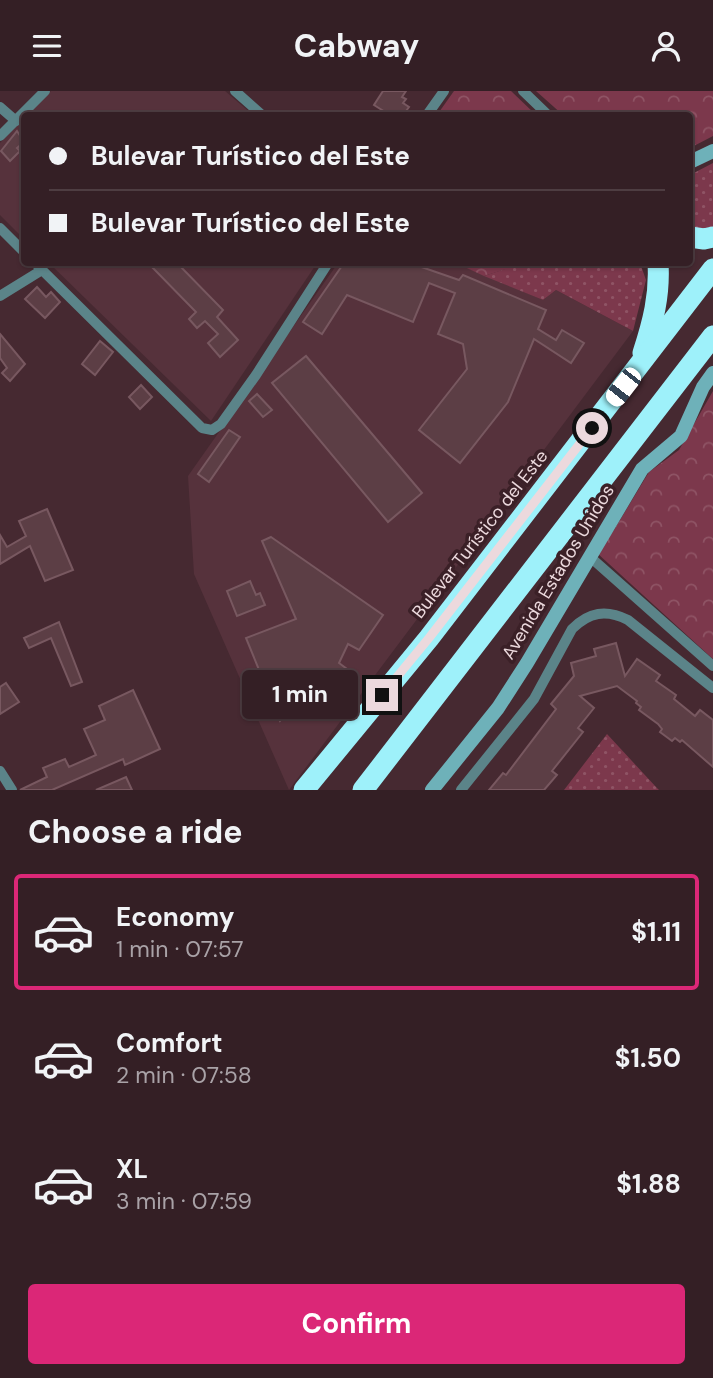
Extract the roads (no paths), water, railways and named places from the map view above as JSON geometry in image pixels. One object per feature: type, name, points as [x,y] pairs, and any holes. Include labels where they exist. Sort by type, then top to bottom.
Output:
[{"type":"highway","points":[[693,237],[713,237]]},
{"type":"highway","points":[[638,367],[655,316],[659,288],[658,266]]},
{"type":"highway","name":"Bulevar Turístico del Este","points":[[304,790],[429,638],[713,269]]},
{"type":"highway","points":[[363,790],[713,336]]},
{"type":"street","points":[[25,112],[45,91]]},
{"type":"street","points":[[235,91],[259,112]]},
{"type":"street","points":[[429,112],[444,91]]},
{"type":"street","points":[[523,91],[545,112]]},
{"type":"street","points":[[0,107],[16,121]]},
{"type":"street","points":[[0,136],[21,116]]},
{"type":"street","points":[[693,161],[713,151]]},
{"type":"street","points":[[0,228],[21,249]]},
{"type":"street","points":[[0,296],[39,266],[202,428],[212,430],[220,424],[256,375],[326,266]]},
{"type":"street","name":"Avenida Estados Unidos","points":[[432,790],[498,708],[553,622],[642,469],[681,436],[713,373]]},
{"type":"street","points":[[589,556],[713,666]]},
{"type":"street","points":[[461,790],[534,699],[572,629],[592,615],[617,614],[628,620],[713,688]]},
{"type":"street","points":[[0,771],[12,790]]}]
